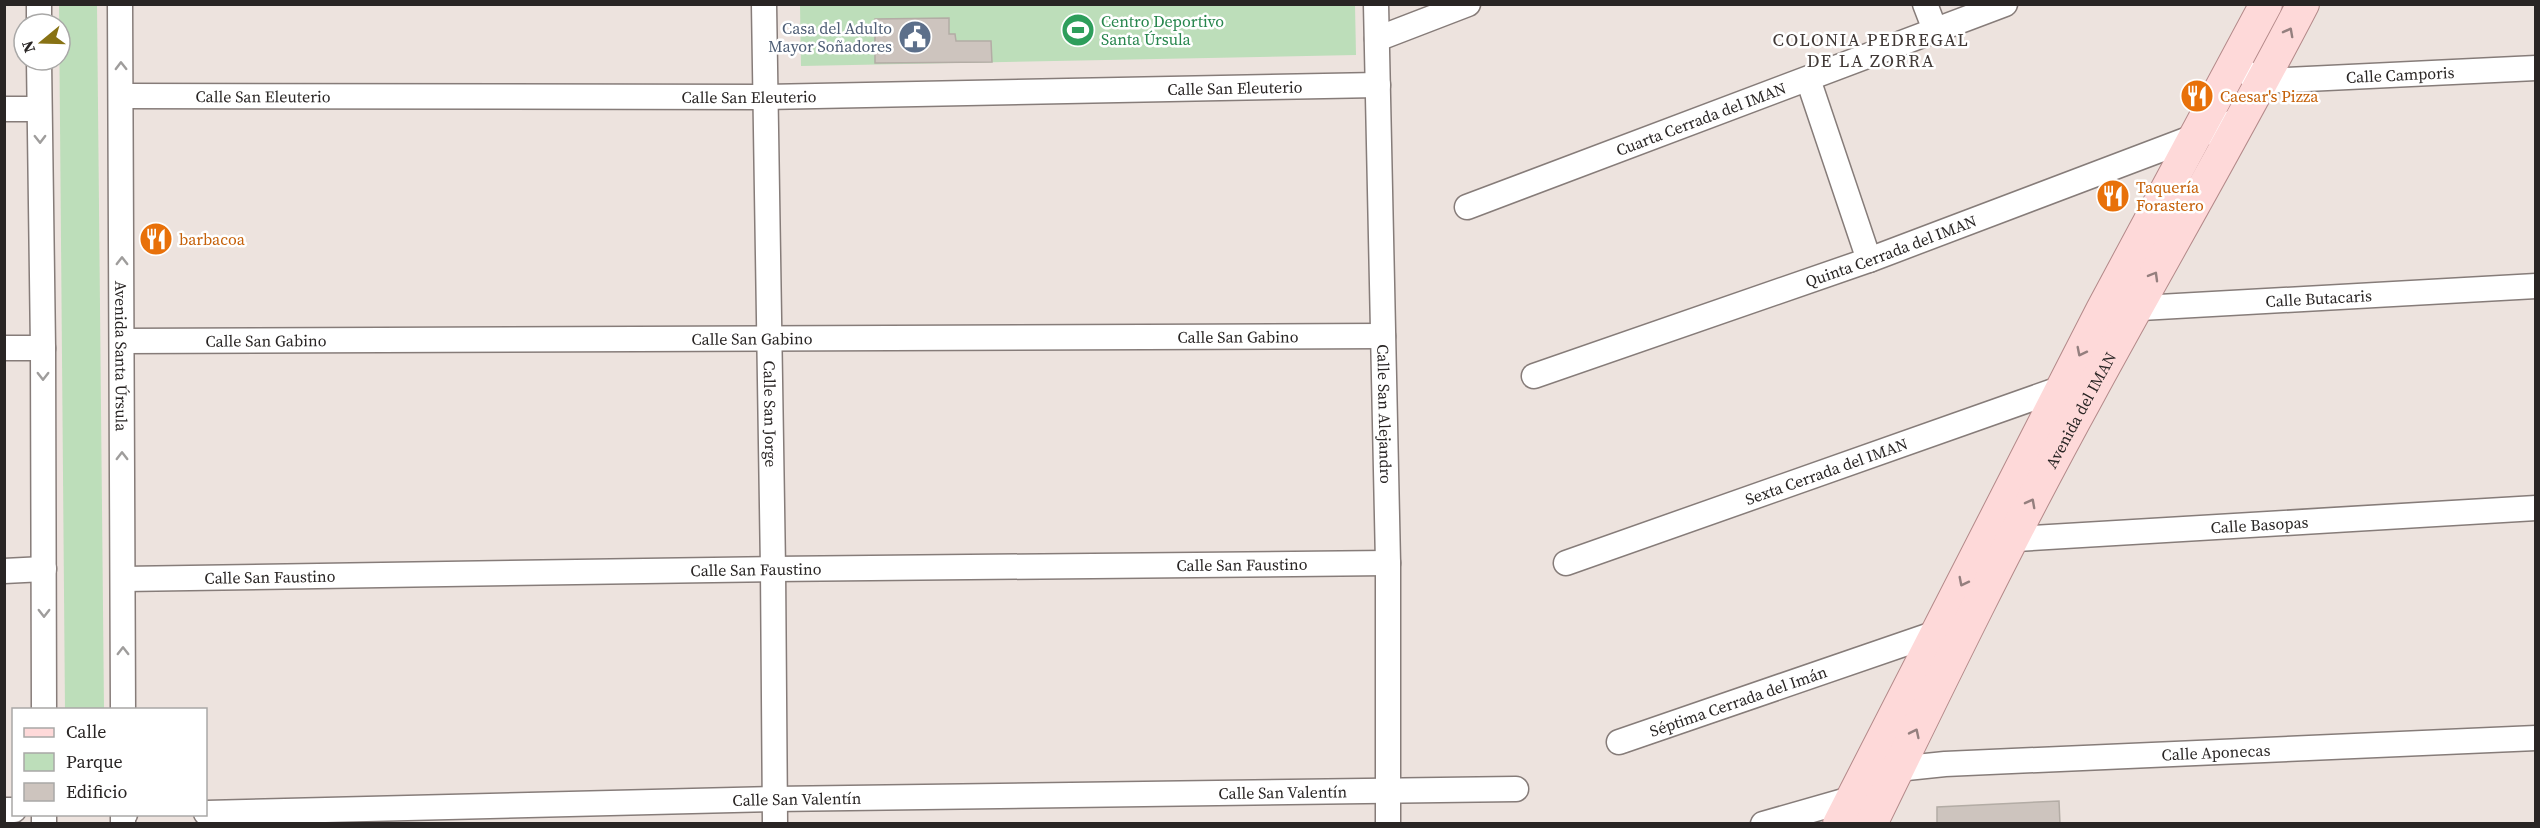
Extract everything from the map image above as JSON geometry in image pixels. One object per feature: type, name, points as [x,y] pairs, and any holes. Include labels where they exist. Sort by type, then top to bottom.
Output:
[{"type":"main road","name":"Avenida del IMAN","points":[[1855,815],[2074,393],[2102,310],[2266,4]]},
{"type":"main road","name":"Avenida del IMAN","points":[[2074,393],[2136,308],[2244,118],[2303,4]]},
{"type":"main road","name":"Avenida del IMAN","points":[[1855,815],[1897,769],[1948,638]]},
{"type":"street","name":"Avenida Santa Úrsula","points":[[120,4],[123,708]]},
{"type":"street","name":"Calle San Jorge","points":[[764,4],[773,569],[774,824]]},
{"type":"street","name":"Calle San Alejandro","points":[[1376,4],[1388,563],[1388,824]]},
{"type":"street","points":[[1377,39],[1468,4]]},
{"type":"street","points":[[1925,4],[1935,30]]},
{"type":"street","name":"Cuarta Cerrada del IMAN","points":[[1467,207],[2005,4]]},
{"type":"street","points":[[2233,67],[2263,81]]},
{"type":"street","name":"Calle Camporis","points":[[2263,81],[2535,68]]},
{"type":"street","points":[[39,72],[43,348],[44,708]]},
{"type":"street","points":[[1808,79],[1869,260]]},
{"type":"street","name":"Calle San Eleuterio","points":[[121,96],[765,97],[1378,85]]},
{"type":"street","points":[[4,109],[39,109]]},
{"type":"street","name":"Quinta Cerrada del IMAN","points":[[1534,376],[1869,260],[2244,118]]},
{"type":"street","name":"Calle Butacaris","points":[[2102,310],[2535,286]]},
{"type":"street","name":"Calle San Gabino","points":[[122,341],[1383,336]]},
{"type":"street","points":[[4,348],[43,348]]},
{"type":"street","name":"Sexta Cerrada del IMAN","points":[[1566,563],[2074,393]]},
{"type":"street","name":"Calle Basopas","points":[[1998,540],[2535,508]]},
{"type":"street","name":"Calle San Faustino","points":[[123,579],[1388,563]]},
{"type":"street","points":[[4,571],[44,569]]},
{"type":"street","name":"Séptima Cerrada del Imán","points":[[1618,742],[1856,660],[1948,638]]},
{"type":"street","name":"Calle Aponecas","points":[[1897,769],[1945,764],[2535,738]]},
{"type":"street","points":[[1387,789],[1516,789]]},
{"type":"street","name":"Calle San Valentín","points":[[207,813],[774,799],[1387,789]]},
{"type":"street","points":[[1767,823],[1855,815]]},
{"type":"green space","points":[[59,5],[97,5],[104,708],[65,708],[60,72],[72,72],[72,12],[59,12]]},
{"type":"green space","name":"Centro Deportivo Santa Úrsula","points":[[800,5],[1355,5],[1356,55],[801,66]]},
{"type":"building","name":"Casa del Adulto Mayor Soñadores","points":[[949,18],[949,34],[955,34],[956,41],[991,41],[992,62],[875,63],[875,19]]},
{"type":"building","points":[[2059,801],[2060,824],[1937,824],[1937,807]]},
{"type":"place","name":"Centro Deportivo Santa Úrsula","points":[[1078,30]]},
{"type":"place","name":"Casa del Adulto Mayor Soñadores","points":[[915,37]]},
{"type":"place","name":"Caesar's Pizza","points":[[2197,96]]},
{"type":"place","name":"Taquería Forastero","points":[[2113,196]]},
{"type":"place","name":"barbacoa","points":[[156,239]]},
{"type":"district","name":"COLONIA PEDREGAL DE LA ZORRA","points":[[1871,49]]}]
